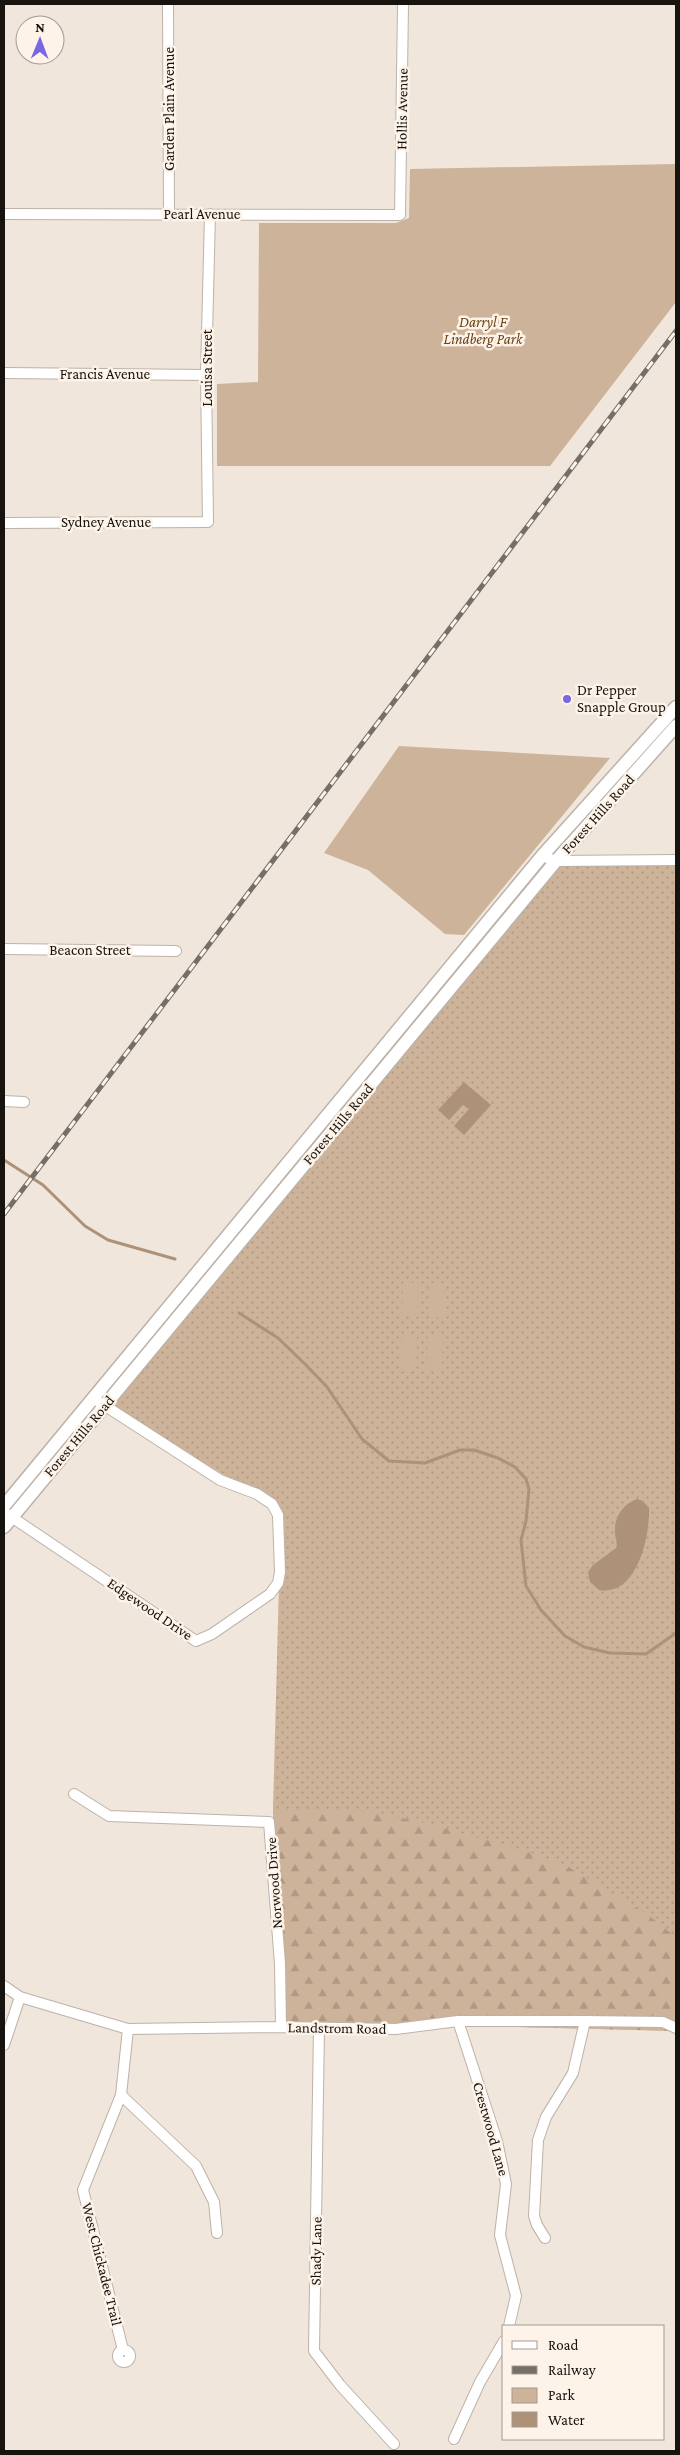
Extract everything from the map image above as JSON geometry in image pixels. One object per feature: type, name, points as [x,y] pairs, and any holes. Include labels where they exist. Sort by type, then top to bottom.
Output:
[{"type":"street","name":"Garden Plain Avenue","points":[[168,4],[170,214]]},
{"type":"street","name":"Hollis Avenue","points":[[400,215],[403,4]]},
{"type":"street","name":"Pearl Avenue","points":[[4,214],[400,215]]},
{"type":"street","name":"Louisa Street","points":[[208,522],[206,375],[210,214]]},
{"type":"street","name":"Francis Avenue","points":[[4,374],[206,375]]},
{"type":"street","name":"Sydney Avenue","points":[[4,522],[208,522]]},
{"type":"street","name":"Forest Hills Road","points":[[4,1506],[93,1398],[379,1065],[429,1015],[556,860],[671,725],[676,707]]},
{"type":"street","name":"Forest Hills Road","points":[[6,1519],[105,1404],[379,1065],[418,1008],[542,856],[671,725]]},
{"type":"street","points":[[542,856],[556,860],[676,860]]},
{"type":"street","name":"Beacon Street","points":[[4,950],[176,951]]},
{"type":"street","points":[[418,1008],[429,1015]]},
{"type":"street","points":[[4,1101],[24,1102]]},
{"type":"street","name":"Edgewood Drive","points":[[6,1519],[196,1641],[212,1634],[270,1594],[278,1583],[280,1572],[278,1515],[272,1504],[257,1494],[220,1480],[93,1398]]},
{"type":"street","name":"Norwood Drive","points":[[74,1794],[109,1816],[270,1822],[280,1964],[280,2027]]},
{"type":"street","name":"Landstrom Road","points":[[4,1986],[20,1997],[128,2029],[280,2027],[396,2030],[458,2021],[663,2022],[676,2028]]},
{"type":"street","points":[[4,2045],[20,1997]]},
{"type":"street","name":"Crestwood Lane","points":[[458,2021],[497,2141],[506,2184],[500,2235],[516,2296],[508,2325]]},
{"type":"street","points":[[545,2238],[536,2225],[534,2216],[538,2140],[546,2117],[573,2073],[585,2021]]},
{"type":"street","name":"Shady Lane","points":[[319,2028],[314,2351],[340,2385],[394,2444]]},
{"type":"street","name":"West Chickadee Trail","points":[[124,2350],[84,2190],[121,2095],[128,2029]]},
{"type":"street","points":[[121,2095],[196,2166],[214,2202],[217,2233]]},
{"type":"street","points":[[454,2439],[480,2382],[502,2344]]},
{"type":"green space","name":"Darryl F Lindberg Park","points":[[676,164],[676,302],[550,466],[217,466],[217,384],[258,382],[259,223],[396,223],[409,218],[410,169]]},
{"type":"green space","points":[[399,746],[610,758],[464,935],[445,934],[368,870],[324,853]]},
{"type":"green space","points":[[560,862],[676,863],[676,2031],[280,2021],[273,1809],[281,1509],[110,1407]]},
{"type":"green space","points":[[403,1282],[419,1283],[418,1317],[402,1316]]},
{"type":"green space","points":[[429,1283],[445,1283],[444,1318],[428,1317]]},
{"type":"green space","points":[[402,1335],[417,1336],[416,1370],[401,1369]]},
{"type":"green space","points":[[428,1335],[443,1336],[442,1370],[427,1369]]},
{"type":"green space","points":[[273,1809],[374,1812],[425,1823],[522,1850],[567,1866],[648,1915],[676,1937],[676,2031],[280,2021]]},
{"type":"water","points":[[464,1082],[491,1105],[464,1135],[454,1126],[469,1109],[463,1105],[449,1120],[438,1110]]},
{"type":"water","points":[[637,1499],[643,1501],[649,1508],[647,1534],[639,1562],[632,1575],[623,1584],[612,1590],[599,1590],[590,1582],[588,1572],[593,1565],[616,1548],[615,1526],[618,1516],[628,1504]]},
{"type":"waterway","points":[[4,1160],[43,1185],[85,1226],[108,1240],[175,1259]]},
{"type":"waterway","points":[[239,1313],[278,1338],[306,1365],[327,1387],[362,1439],[389,1461],[425,1463],[460,1450],[474,1450],[498,1458],[515,1467],[526,1479],[529,1489],[526,1521],[521,1540],[526,1586],[541,1610],[565,1636],[584,1647],[610,1653],[646,1654],[676,1633]]},
{"type":"railway","points":[[4,1214],[676,331]]},
{"type":"place","name":"Dr Pepper Snapple Group","points":[[567,699]]}]
